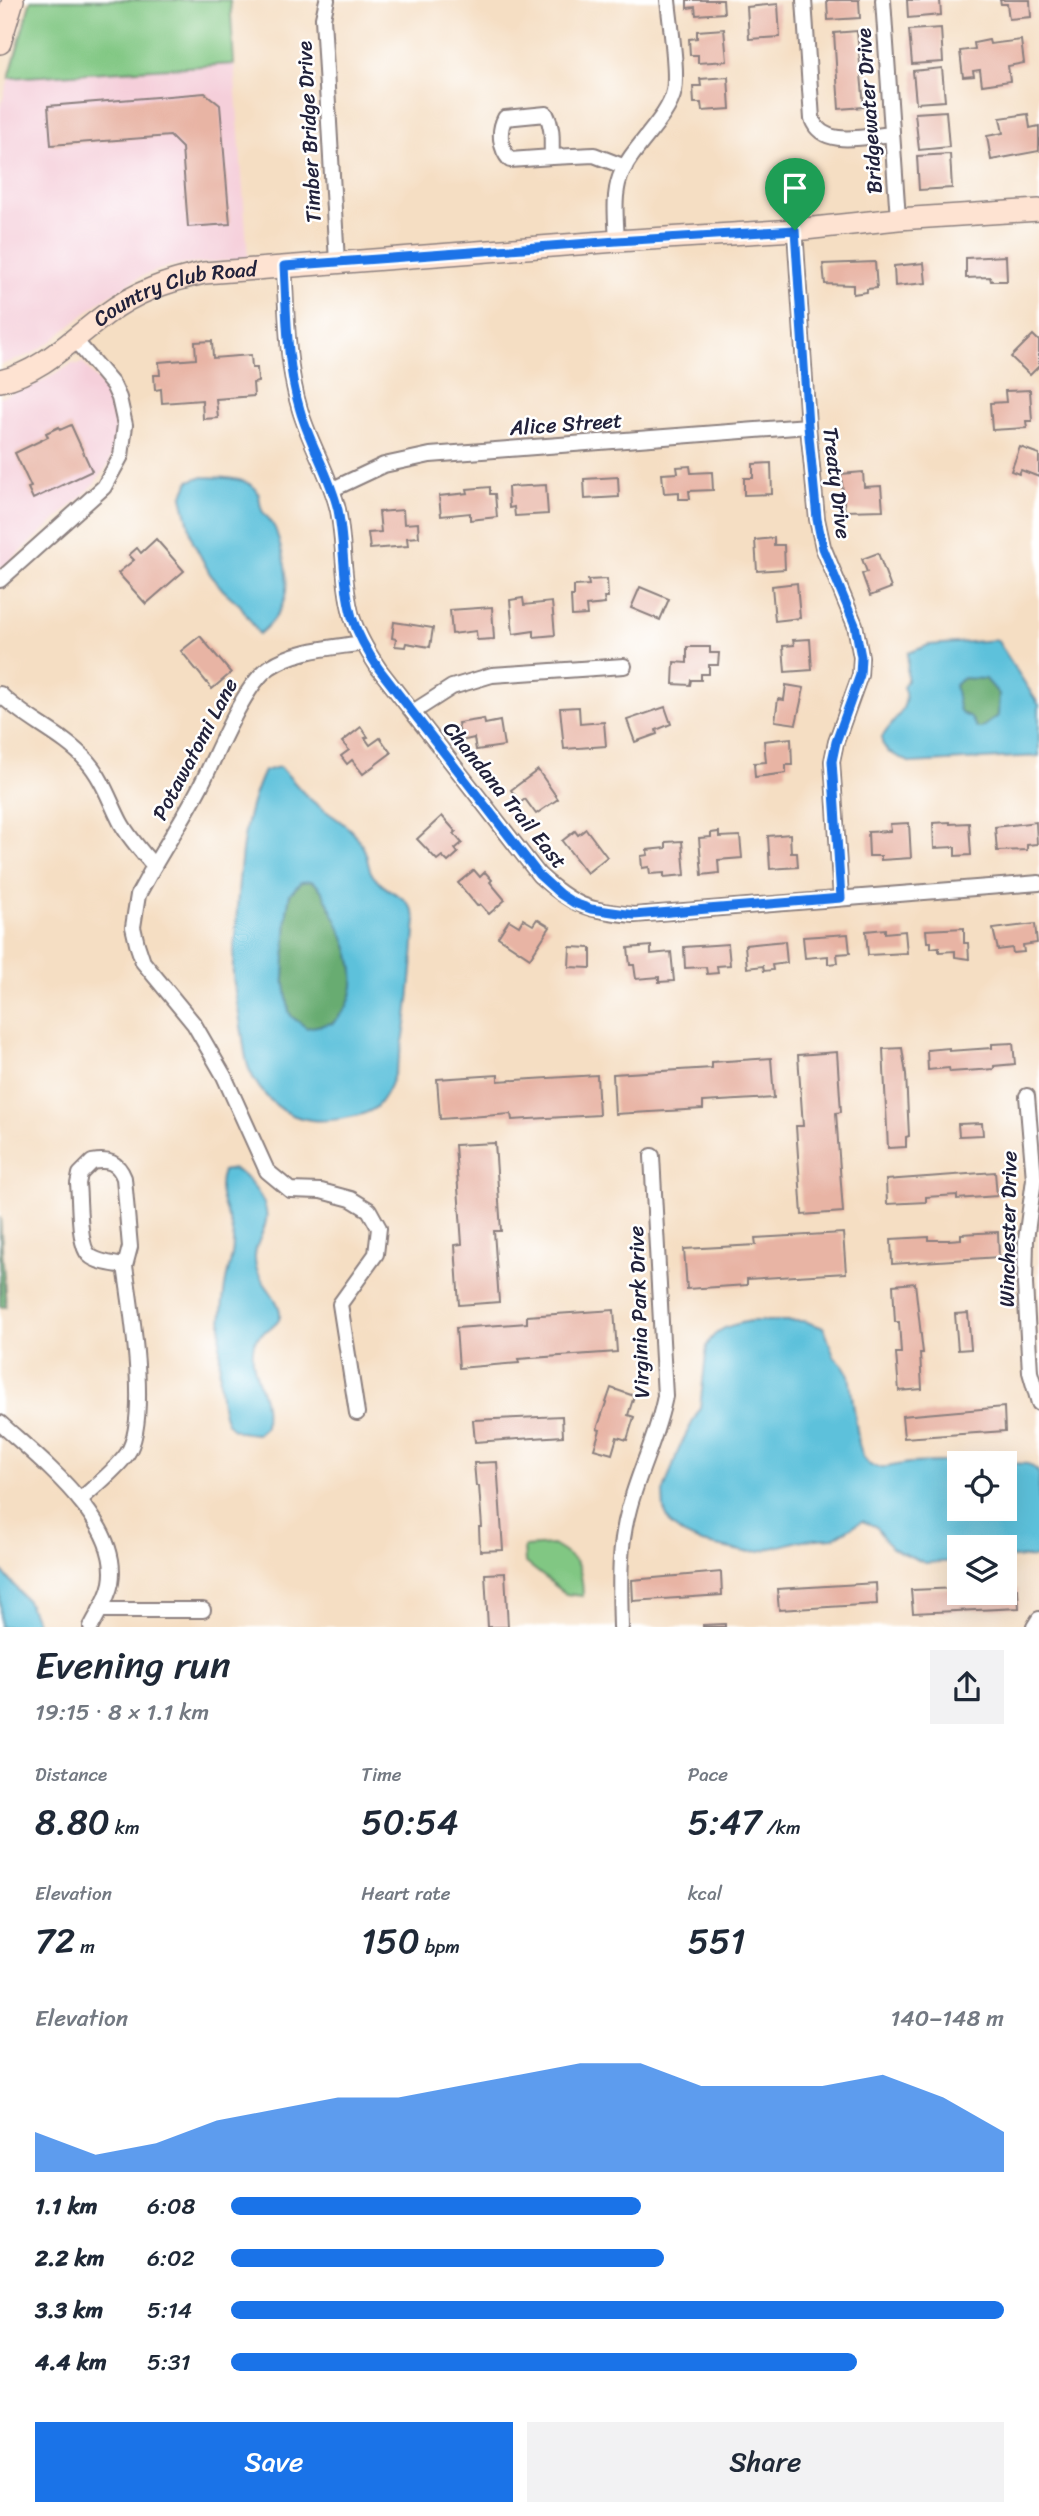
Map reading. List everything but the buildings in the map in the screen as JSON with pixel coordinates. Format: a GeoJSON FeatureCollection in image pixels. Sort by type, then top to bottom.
{"type":"FeatureCollection","features":[{"type":"Feature","properties":{"kind":"street"},"geometry":{"type":"LineString","coordinates":[[0,43],[13,0]]}},
{"type":"Feature","properties":{"kind":"street","name":"Timber Bridge Drive"},"geometry":{"type":"LineString","coordinates":[[327,0],[323,18],[337,262]]}},
{"type":"Feature","properties":{"kind":"street"},"geometry":{"type":"LineString","coordinates":[[617,241],[617,188],[625,167],[665,109],[674,91],[668,0]]}},
{"type":"Feature","properties":{"kind":"street"},"geometry":{"type":"LineString","coordinates":[[804,0],[812,119],[815,127],[820,133],[835,138],[892,134]]}},
{"type":"Feature","properties":{"kind":"street","name":"Bridgewater Drive"},"geometry":{"type":"LineString","coordinates":[[883,0],[898,219]]}},
{"type":"Feature","properties":{"kind":"street"},"geometry":{"type":"LineString","coordinates":[[552,157],[594,155],[625,167]]}},
{"type":"Feature","properties":{"kind":"street","name":"Country Club Road"},"geometry":{"type":"LineString","coordinates":[[0,381],[33,368],[131,298],[173,279],[226,270],[1039,210]]}},
{"type":"Feature","properties":{"kind":"street","name":"Treaty Drive"},"geometry":{"type":"LineString","coordinates":[[795,230],[817,519],[823,548],[855,625],[861,657],[860,675],[832,761],[841,898]]}},
{"type":"Feature","properties":{"kind":"street","name":"Chandana Trail East"},"geometry":{"type":"LineString","coordinates":[[284,266],[294,388],[301,413],[333,489],[342,536],[348,595],[363,643],[379,669],[539,875],[560,894],[591,909],[634,915],[1039,883]]}},
{"type":"Feature","properties":{"kind":"street"},"geometry":{"type":"LineString","coordinates":[[0,580],[104,488],[121,456],[125,442],[125,425],[119,398],[113,385],[75,340]]}},
{"type":"Feature","properties":{"kind":"street","name":"Alice Street"},"geometry":{"type":"LineString","coordinates":[[333,489],[384,465],[430,454],[808,426]]}},
{"type":"Feature","properties":{"kind":"street","name":"Potawatomi Lane"},"geometry":{"type":"LineString","coordinates":[[357,1413],[340,1304],[376,1254],[379,1228],[369,1210],[351,1199],[321,1191],[290,1190],[267,1171],[212,1055],[194,1024],[143,962],[133,927],[138,895],[199,789],[257,678],[267,669],[293,656],[363,643]]}},
{"type":"Feature","properties":{"kind":"street"},"geometry":{"type":"LineString","coordinates":[[413,712],[452,687],[492,675],[624,666]]}},
{"type":"Feature","properties":{"kind":"street"},"geometry":{"type":"LineString","coordinates":[[0,694],[89,763],[131,841],[154,866]]}},
{"type":"Feature","properties":{"kind":"street","name":"Winchester Drive"},"geometry":{"type":"LineString","coordinates":[[1027,1096],[1034,1179],[1026,1240],[1025,1284],[1030,1372],[1039,1403]]}},
{"type":"Feature","properties":{"kind":"street","name":"Virginia Park Drive"},"geometry":{"type":"LineString","coordinates":[[621,1627],[619,1579],[622,1542],[631,1501],[666,1396],[652,1156]]}},
{"type":"Feature","properties":{"kind":"street"},"geometry":{"type":"LineString","coordinates":[[80,1500],[128,1454],[136,1426],[138,1395],[125,1266],[130,1247],[124,1178],[120,1167],[111,1161],[92,1163],[80,1174],[83,1246],[89,1255],[97,1259],[125,1266]]}},
{"type":"Feature","properties":{"kind":"street"},"geometry":{"type":"LineString","coordinates":[[0,1423],[58,1476],[94,1517],[108,1550],[111,1579],[107,1596],[90,1627]]}},
{"type":"Feature","properties":{"kind":"street"},"geometry":{"type":"LineString","coordinates":[[100,1610],[157,1618],[203,1609]]}},
{"type":"Feature","properties":{"kind":"street"},"geometry":{"type":"LineString","coordinates":[[1034,1627],[1039,1619]]}},
{"type":"Feature","properties":{"kind":"shaded area"},"geometry":{"type":"Polygon","coordinates":[[[234,64],[248,259],[170,266],[142,276],[102,300],[32,354],[0,365],[0,108],[9,78],[234,64]]]}},
{"type":"Feature","properties":{"kind":"shaded area"},"geometry":{"type":"Polygon","coordinates":[[[82,361],[105,390],[111,404],[116,434],[109,464],[90,489],[0,570],[0,397],[39,383],[72,364],[81,364],[82,361]]]}},
{"type":"Feature","properties":{"kind":"green space"},"geometry":{"type":"Polygon","coordinates":[[[31,0],[230,0],[234,64],[9,78],[31,0]]]}},
{"type":"Feature","properties":{"kind":"green space"},"geometry":{"type":"Polygon","coordinates":[[[963,678],[986,679],[999,694],[998,716],[981,728],[977,728],[970,717],[959,709],[955,685],[963,678]]]}},
{"type":"Feature","properties":{"kind":"green space"},"geometry":{"type":"Polygon","coordinates":[[[311,881],[324,894],[342,933],[351,957],[353,982],[347,1006],[333,1023],[307,1028],[289,1012],[284,978],[290,894],[301,882],[311,881]]]}},
{"type":"Feature","properties":{"kind":"green space"},"geometry":{"type":"Polygon","coordinates":[[[0,1217],[6,1307],[0,1307],[0,1217]]]}},
{"type":"Feature","properties":{"kind":"green space"},"geometry":{"type":"Polygon","coordinates":[[[553,1545],[569,1555],[577,1565],[582,1577],[583,1596],[566,1594],[525,1562],[524,1547],[553,1545]]]}},
{"type":"Feature","properties":{"kind":"water"},"geometry":{"type":"Polygon","coordinates":[[[200,477],[235,479],[249,483],[258,492],[263,512],[276,529],[286,571],[286,594],[277,614],[259,634],[240,605],[210,574],[193,542],[182,497],[189,481],[200,477]]]}},
{"type":"Feature","properties":{"kind":"water"},"geometry":{"type":"Polygon","coordinates":[[[997,640],[1039,705],[1039,756],[911,763],[888,752],[882,743],[882,737],[900,713],[905,701],[903,687],[907,680],[908,653],[929,645],[997,640]],[[963,678],[955,685],[959,709],[962,714],[970,717],[977,728],[982,728],[998,716],[999,694],[986,679],[963,678]]]}},
{"type":"Feature","properties":{"kind":"water"},"geometry":{"type":"Polygon","coordinates":[[[279,767],[301,791],[353,832],[364,849],[373,876],[409,904],[416,920],[407,1018],[396,1068],[388,1089],[377,1106],[356,1116],[311,1120],[291,1114],[266,1096],[247,1064],[234,988],[233,957],[246,828],[256,789],[264,771],[279,767]],[[301,882],[290,894],[287,911],[284,978],[289,1012],[307,1028],[333,1023],[343,1013],[352,994],[353,982],[347,945],[326,899],[315,883],[301,882]]]}},
{"type":"Feature","properties":{"kind":"water"},"geometry":{"type":"Polygon","coordinates":[[[233,1169],[249,1181],[264,1203],[266,1223],[255,1259],[257,1270],[280,1311],[278,1321],[259,1335],[254,1343],[254,1367],[265,1410],[265,1427],[257,1434],[241,1432],[228,1424],[221,1397],[222,1316],[233,1235],[222,1199],[220,1181],[223,1171],[233,1169]]]}},
{"type":"Feature","properties":{"kind":"water"},"geometry":{"type":"Polygon","coordinates":[[[751,1321],[804,1321],[824,1328],[834,1356],[849,1375],[863,1457],[870,1465],[880,1468],[909,1463],[947,1462],[947,1521],[1017,1521],[1017,1463],[1028,1464],[1037,1470],[1039,1557],[1017,1558],[1017,1535],[947,1535],[947,1562],[925,1563],[891,1548],[875,1526],[862,1521],[833,1538],[803,1540],[760,1551],[745,1552],[702,1543],[684,1535],[671,1525],[664,1510],[663,1493],[680,1446],[700,1408],[707,1346],[715,1335],[731,1326],[751,1321]]]}},
{"type":"Feature","properties":{"kind":"water"},"geometry":{"type":"Polygon","coordinates":[[[0,1568],[27,1601],[39,1627],[0,1627],[0,1568]]]}},
{"type":"Feature","properties":{"kind":"route"},"geometry":{"type":"LineString","coordinates":[[795,230],[817,519],[823,548],[834,579],[855,625],[861,657],[860,675],[843,720],[832,761],[841,898],[634,915],[591,909],[560,894],[539,875],[379,669],[363,643],[348,595],[342,536],[333,489],[301,413],[294,388],[284,266],[795,230]]}}]}
